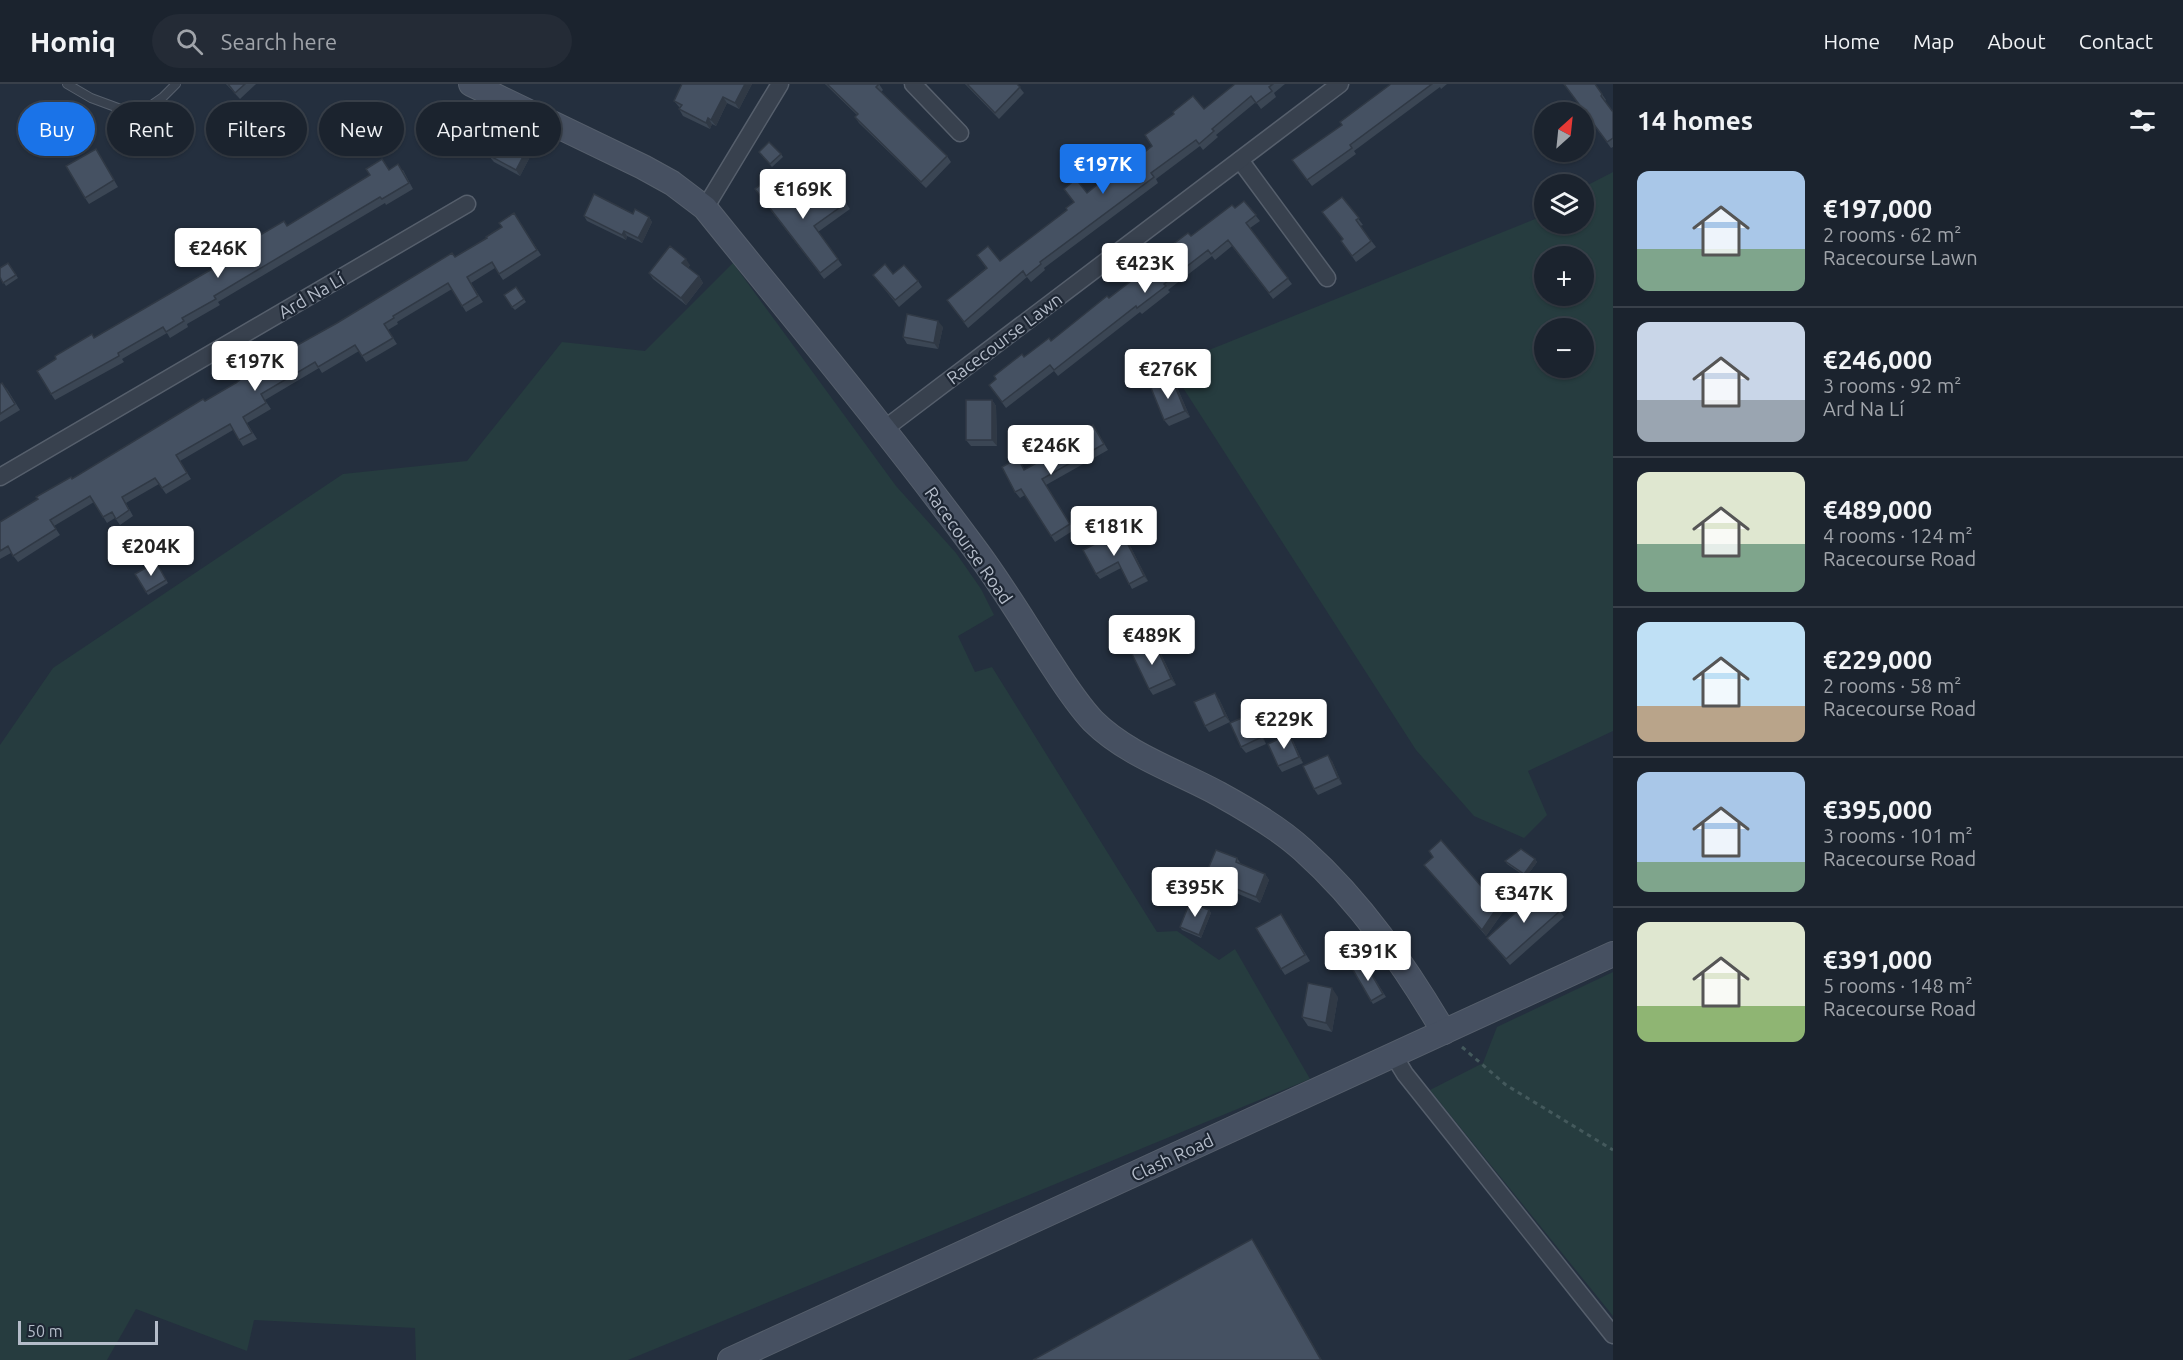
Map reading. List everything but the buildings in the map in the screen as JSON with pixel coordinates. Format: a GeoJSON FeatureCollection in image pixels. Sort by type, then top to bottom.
{"type":"FeatureCollection","features":[{"type":"Feature","properties":{"kind":"street","name":"Racecourse Road"},"geometry":{"type":"LineString","coordinates":[[471,84],[606,148],[672,183],[705,208],[883,429],[978,553],[1071,694],[1090,718],[1105,732],[1128,747],[1219,794],[1276,829],[1302,849],[1336,881],[1382,937],[1412,978],[1444,1032]]}},
{"type":"Feature","properties":{"kind":"street"},"geometry":{"type":"LineString","coordinates":[[705,208],[780,84]]}},
{"type":"Feature","properties":{"kind":"street"},"geometry":{"type":"LineString","coordinates":[[913,84],[960,133]]}},
{"type":"Feature","properties":{"kind":"street","name":"Racecourse Lawn"},"geometry":{"type":"LineString","coordinates":[[883,429],[1340,84]]}},
{"type":"Feature","properties":{"kind":"street"},"geometry":{"type":"LineString","coordinates":[[1240,160],[1328,278]]}},
{"type":"Feature","properties":{"kind":"street","name":"Ard Na Lí"},"geometry":{"type":"LineString","coordinates":[[0,477],[467,204]]}},
{"type":"Feature","properties":{"kind":"street","name":"Clash Road"},"geometry":{"type":"LineString","coordinates":[[730,1360],[1613,954]]}},
{"type":"Feature","properties":{"kind":"street"},"geometry":{"type":"LineString","coordinates":[[1394,1056],[1405,1074],[1613,1335]]}},
{"type":"Feature","properties":{"kind":"lane"},"geometry":{"type":"LineString","coordinates":[[67,84],[91,98],[136,115],[163,97],[176,84]]}},
{"type":"Feature","properties":{"kind":"path"},"geometry":{"type":"LineString","coordinates":[[1444,1032],[1506,1085],[1613,1150]]}},
{"type":"Feature","properties":{"kind":"green space"},"geometry":{"type":"Polygon","coordinates":[[[1613,172],[1613,731],[1528,771],[1547,815],[1524,838],[1474,816],[1416,750],[1169,366],[1534,219],[1534,234],[1594,234],[1594,182],[1613,172]]]}},
{"type":"Feature","properties":{"kind":"green space"},"geometry":{"type":"Polygon","coordinates":[[[733,263],[896,486],[956,553],[981,589],[994,615],[958,636],[975,672],[992,667],[1157,932],[1177,931],[1219,960],[1235,949],[1310,1079],[628,1360],[416,1360],[415,1328],[254,1320],[247,1351],[136,1309],[107,1360],[0,1360],[0,745],[53,668],[343,474],[467,461],[562,342],[645,351],[733,263]]]}},
{"type":"Feature","properties":{"kind":"green space"},"geometry":{"type":"Polygon","coordinates":[[[1613,972],[1613,1316],[1430,1090],[1483,1063],[1497,1027],[1613,972]]]}}]}
